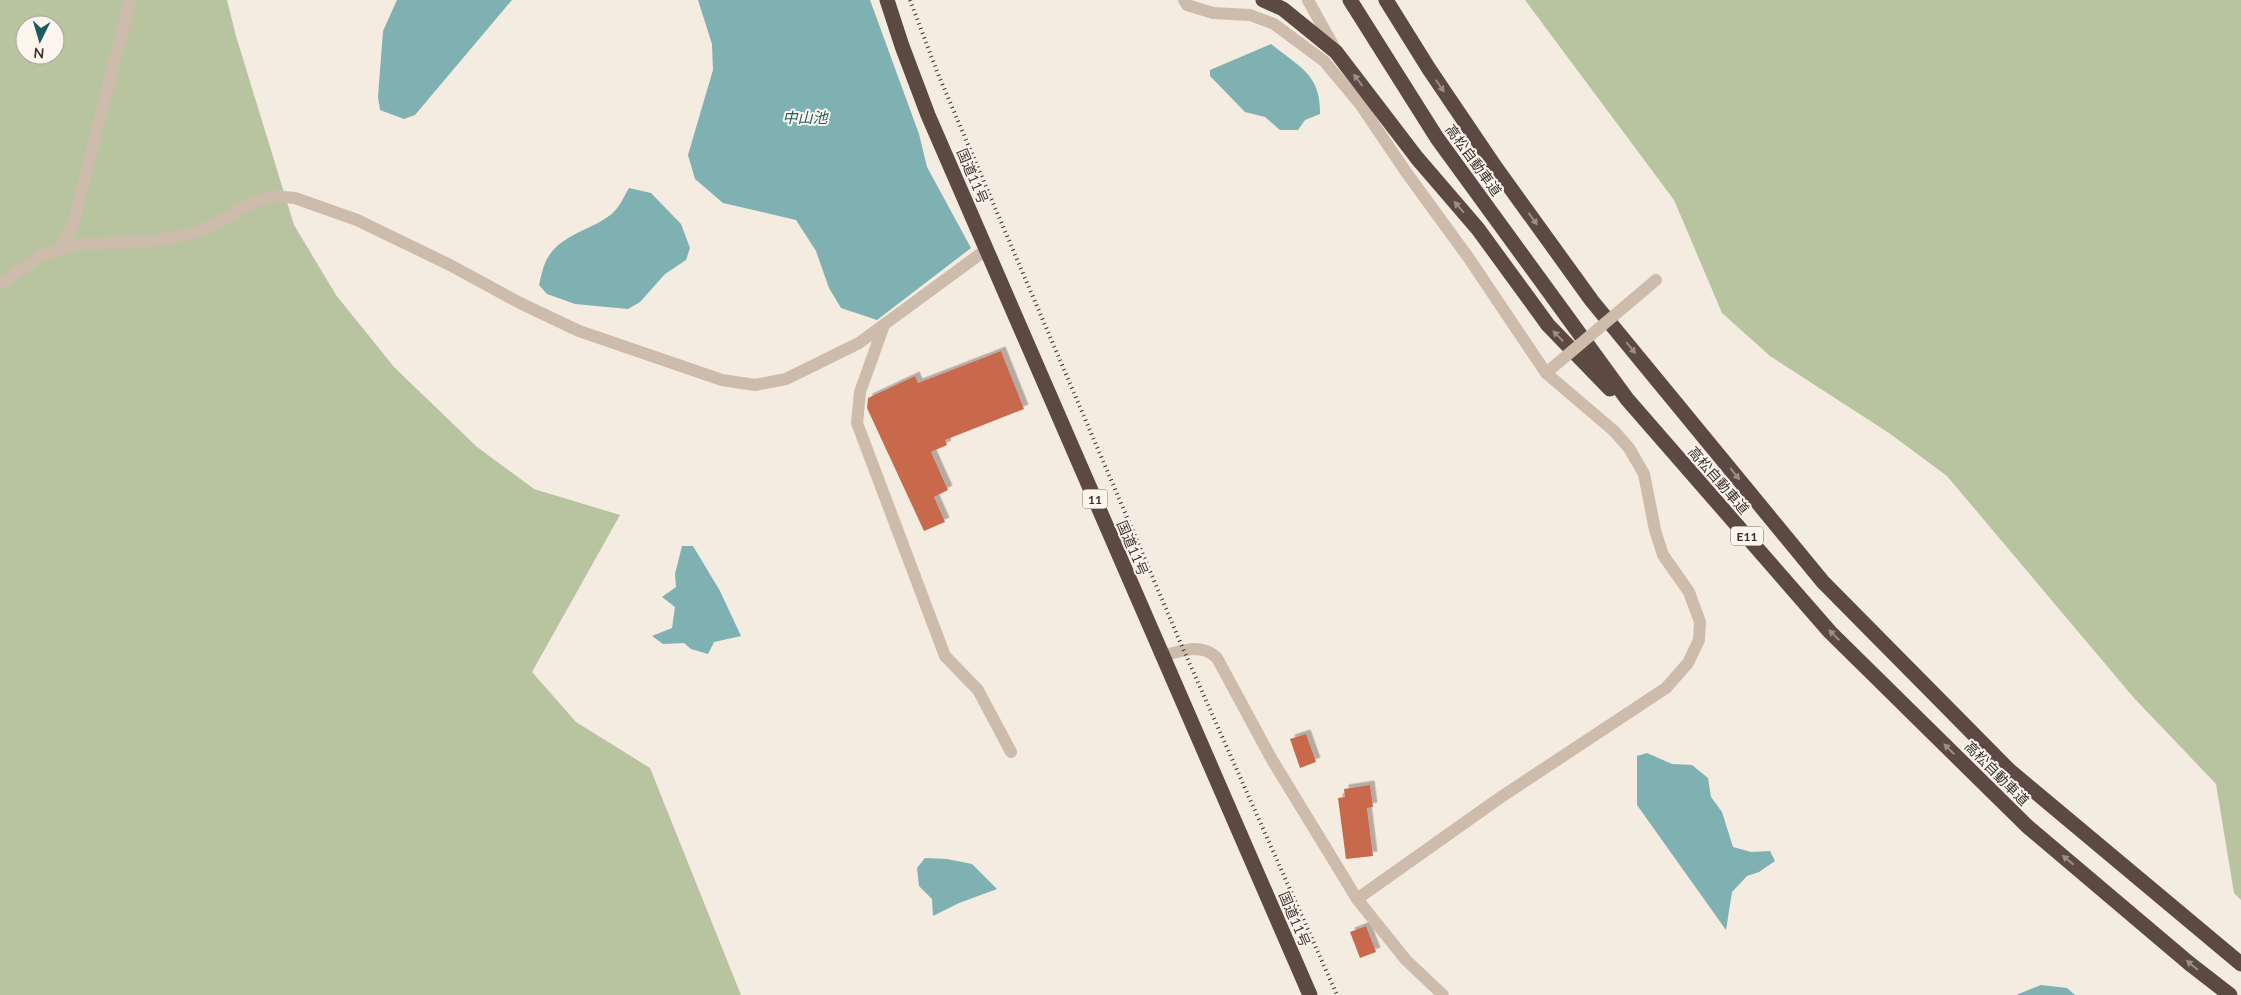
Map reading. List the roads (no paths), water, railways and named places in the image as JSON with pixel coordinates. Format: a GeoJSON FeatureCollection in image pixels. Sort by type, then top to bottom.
{"type":"FeatureCollection","features":[{"type":"Feature","properties":{"kind":"highway","name":"国道11号"},"geometry":{"type":"LineString","coordinates":[[888,0],[902,46],[928,114],[1310,995]]}},
{"type":"Feature","properties":{"kind":"highway"},"geometry":{"type":"LineString","coordinates":[[1263,0],[1283,9],[1336,52],[1417,158],[1478,229],[1548,325],[1690,471]]}},
{"type":"Feature","properties":{"kind":"highway","name":"高松自動車道"},"geometry":{"type":"LineString","coordinates":[[1350,0],[1437,138],[1627,399],[1830,632],[2027,826],[2190,964],[2230,995]]}},
{"type":"Feature","properties":{"kind":"highway","name":"高松自動車道"},"geometry":{"type":"LineString","coordinates":[[1386,0],[1429,69],[1496,168],[1592,301],[1823,582],[2009,770],[2241,964]]}},
{"type":"Feature","properties":{"kind":"highway"},"geometry":{"type":"LineString","coordinates":[[1399,0],[1429,69]]}},
{"type":"Feature","properties":{"kind":"street"},"geometry":{"type":"LineString","coordinates":[[58,252],[73,226],[130,0]]}},
{"type":"Feature","properties":{"kind":"street"},"geometry":{"type":"LineString","coordinates":[[1184,0],[1187,5],[1213,13],[1250,14],[1274,24],[1324,61],[1360,104],[1406,172],[1468,257],[1546,373],[1614,431],[1629,448],[1644,474],[1655,530],[1664,555],[1689,592],[1700,622],[1699,640],[1688,663],[1666,688],[1501,797],[1357,899]]}},
{"type":"Feature","properties":{"kind":"street"},"geometry":{"type":"LineString","coordinates":[[1308,0],[1336,52]]}},
{"type":"Feature","properties":{"kind":"street"},"geometry":{"type":"LineString","coordinates":[[0,284],[44,254],[58,252],[73,245],[154,241],[192,234],[219,222],[254,202],[273,196],[295,198],[357,220],[579,331],[722,380],[755,385],[786,379],[859,343],[987,250]]}},
{"type":"Feature","properties":{"kind":"street"},"geometry":{"type":"LineString","coordinates":[[1546,373],[1656,280]]}},
{"type":"Feature","properties":{"kind":"street"},"geometry":{"type":"LineString","coordinates":[[884,325],[860,392],[857,423],[945,656],[978,690],[1011,752]]}},
{"type":"Feature","properties":{"kind":"street"},"geometry":{"type":"LineString","coordinates":[[1162,656],[1192,648],[1200,648],[1206,649],[1217,658],[1271,758],[1357,899],[1406,960],[1443,995]]}},
{"type":"Feature","properties":{"kind":"water"},"geometry":{"type":"Polygon","coordinates":[[[397,0],[512,0],[415,115],[404,119],[380,110],[378,97],[383,31],[397,0]]]}},
{"type":"Feature","properties":{"kind":"water","name":"中山池"},"geometry":{"type":"Polygon","coordinates":[[[698,0],[870,0],[919,134],[927,167],[971,248],[877,320],[841,308],[829,288],[816,251],[796,220],[723,203],[695,179],[688,155],[713,70],[712,44],[698,0]]]}},
{"type":"Feature","properties":{"kind":"water"},"geometry":{"type":"Polygon","coordinates":[[[1271,44],[1299,66],[1312,80],[1317,89],[1320,114],[1305,120],[1298,130],[1280,130],[1265,117],[1245,112],[1210,76],[1210,70],[1271,44]]]}},
{"type":"Feature","properties":{"kind":"water"},"geometry":{"type":"Polygon","coordinates":[[[629,188],[651,193],[681,224],[690,248],[686,260],[665,274],[640,302],[628,309],[575,304],[547,294],[539,285],[544,265],[553,251],[559,244],[601,221],[616,210],[629,188]]]}},
{"type":"Feature","properties":{"kind":"water"},"geometry":{"type":"Polygon","coordinates":[[[682,546],[693,546],[720,591],[741,636],[714,642],[708,654],[691,649],[684,643],[663,644],[652,636],[672,628],[675,607],[662,597],[676,587],[675,574],[682,546]]]}},
{"type":"Feature","properties":{"kind":"water"},"geometry":{"type":"Polygon","coordinates":[[[1647,753],[1672,764],[1692,765],[1708,778],[1711,797],[1722,812],[1733,847],[1751,852],[1770,851],[1775,861],[1759,872],[1747,876],[1732,892],[1726,930],[1637,805],[1637,756],[1647,753]]]}},
{"type":"Feature","properties":{"kind":"water"},"geometry":{"type":"Polygon","coordinates":[[[925,858],[947,859],[972,864],[997,889],[959,903],[933,916],[932,899],[919,886],[917,868],[925,858]]]}},
{"type":"Feature","properties":{"kind":"water"},"geometry":{"type":"Polygon","coordinates":[[[2041,985],[2067,988],[2075,995],[2016,995],[2041,985]]]}},
{"type":"Feature","properties":{"kind":"railway"},"geometry":{"type":"LineString","coordinates":[[910,0],[938,74],[1184,651],[1337,995]]}}]}
